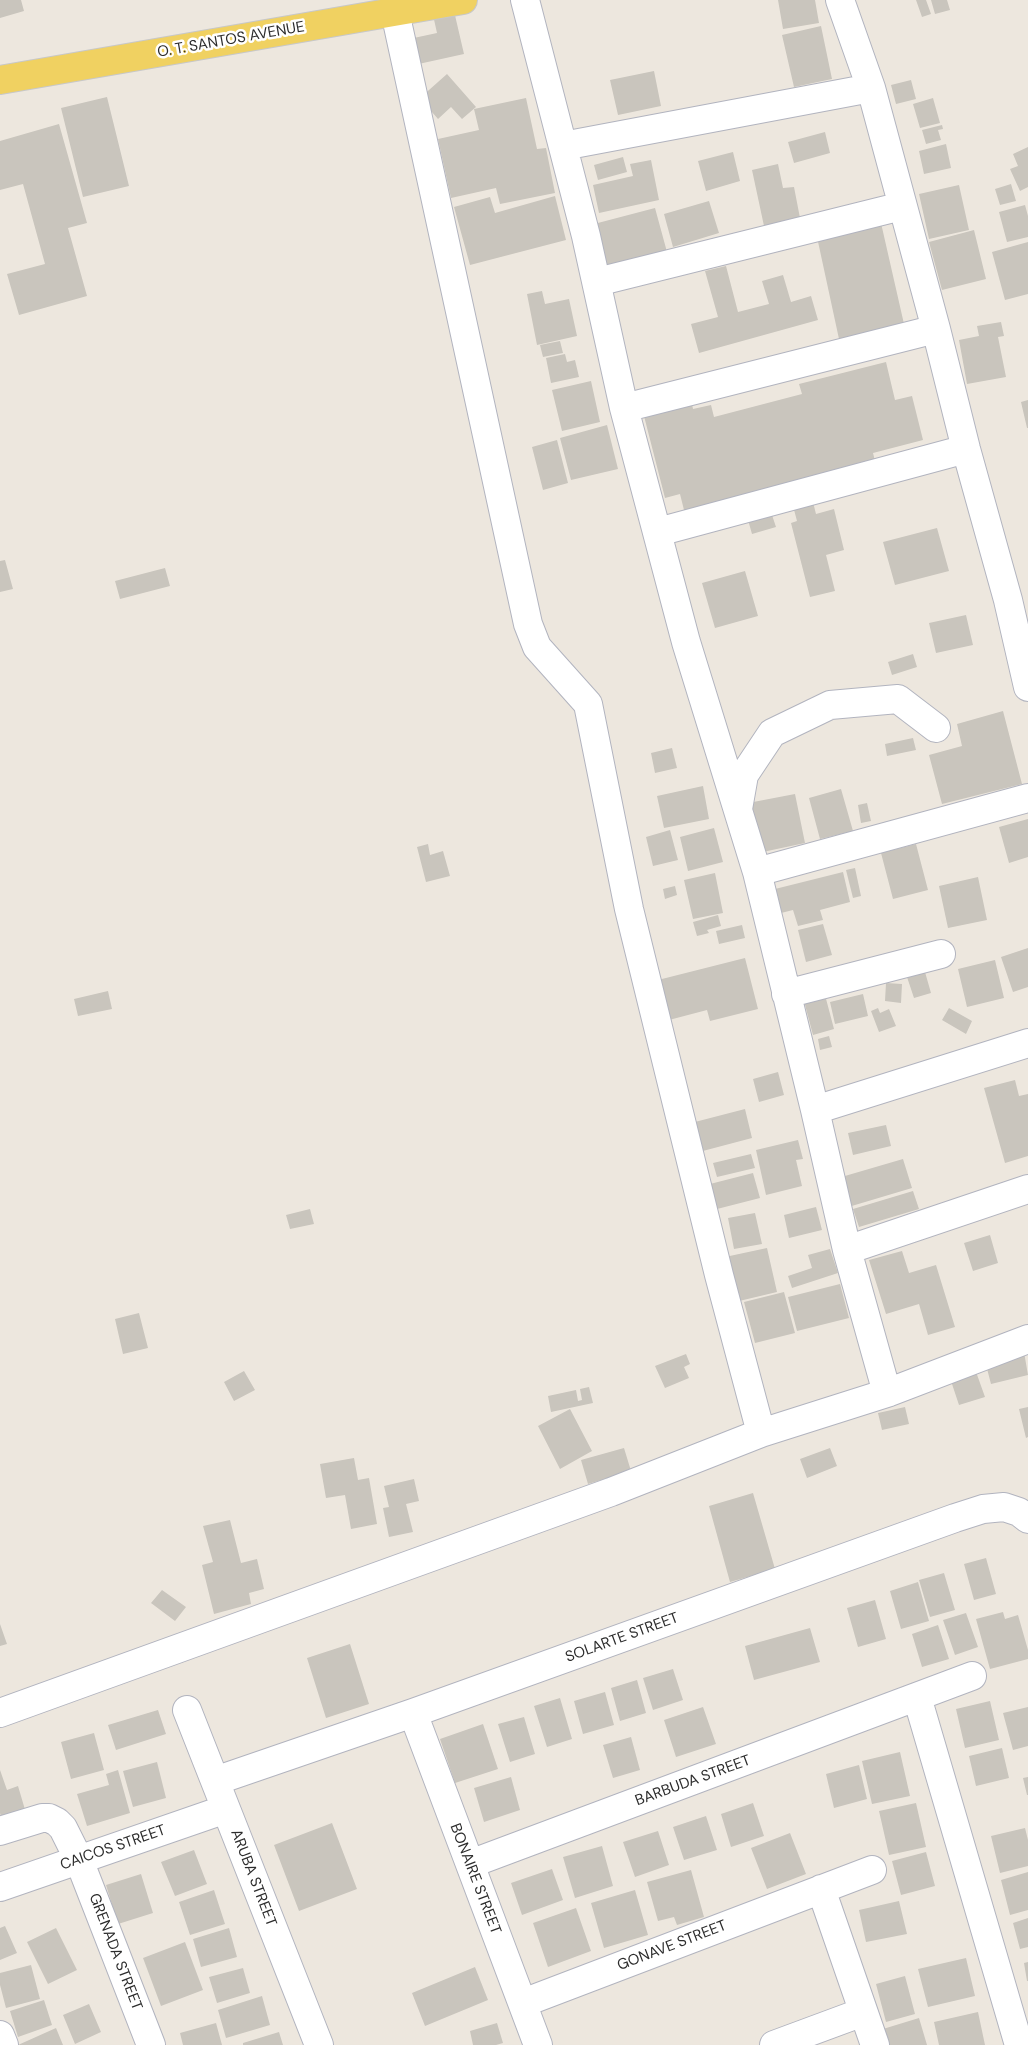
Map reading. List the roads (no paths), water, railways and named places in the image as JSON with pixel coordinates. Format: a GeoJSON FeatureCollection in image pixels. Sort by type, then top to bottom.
{"type":"FeatureCollection","features":[{"type":"Feature","properties":{"kind":"main road","name":"O. T. SANTOS AVENUE"},"geometry":{"type":"LineString","coordinates":[[0,80],[463,0]]}},
{"type":"Feature","properties":{"kind":"street"},"geometry":{"type":"LineString","coordinates":[[525,0],[564,146],[597,282],[624,408],[686,642],[757,872],[847,1250],[887,1393]]}},
{"type":"Feature","properties":{"kind":"street"},"geometry":{"type":"LineString","coordinates":[[840,0],[870,88],[936,329],[966,449],[1008,600],[1028,687]]}},
{"type":"Feature","properties":{"kind":"street"},"geometry":{"type":"LineString","coordinates":[[395,12],[528,624],[536,647],[588,704],[629,909],[719,1275],[761,1434]]}},
{"type":"Feature","properties":{"kind":"street"},"geometry":{"type":"LineString","coordinates":[[564,146],[870,88]]}},
{"type":"Feature","properties":{"kind":"street"},"geometry":{"type":"LineString","coordinates":[[597,282],[902,206]]}},
{"type":"Feature","properties":{"kind":"street"},"geometry":{"type":"LineString","coordinates":[[624,408],[936,329]]}},
{"type":"Feature","properties":{"kind":"street"},"geometry":{"type":"LineString","coordinates":[[658,532],[966,449]]}},
{"type":"Feature","properties":{"kind":"street"},"geometry":{"type":"LineString","coordinates":[[738,810],[744,775],[772,733],[830,705],[898,699],[936,728]]}},
{"type":"Feature","properties":{"kind":"street"},"geometry":{"type":"LineString","coordinates":[[757,872],[1028,798]]}},
{"type":"Feature","properties":{"kind":"street"},"geometry":{"type":"LineString","coordinates":[[786,994],[941,954]]}},
{"type":"Feature","properties":{"kind":"street"},"geometry":{"type":"LineString","coordinates":[[815,1110],[1028,1044]]}},
{"type":"Feature","properties":{"kind":"street"},"geometry":{"type":"LineString","coordinates":[[847,1250],[1028,1189]]}},
{"type":"Feature","properties":{"kind":"street"},"geometry":{"type":"LineString","coordinates":[[0,1713],[612,1492],[761,1434],[887,1393],[1028,1340]]}},
{"type":"Feature","properties":{"kind":"street","name":"SOLARTE STREET"},"geometry":{"type":"LineString","coordinates":[[215,1781],[413,1713],[954,1518],[983,1509],[1004,1507],[1019,1512],[1028,1519]]}},
{"type":"Feature","properties":{"kind":"street","name":"BARBUDA STREET"},"geometry":{"type":"LineString","coordinates":[[470,1864],[972,1676]]}},
{"type":"Feature","properties":{"kind":"street"},"geometry":{"type":"LineString","coordinates":[[917,1697],[1019,2045]]}},
{"type":"Feature","properties":{"kind":"street","name":"ARUBA STREET"},"geometry":{"type":"LineString","coordinates":[[187,1710],[319,2045]]}},
{"type":"Feature","properties":{"kind":"street","name":"BONAIRE STREET"},"geometry":{"type":"LineString","coordinates":[[413,1713],[538,2045]]}},
{"type":"Feature","properties":{"kind":"street","name":"CAICOS STREET"},"geometry":{"type":"LineString","coordinates":[[0,1888],[226,1809]]}},
{"type":"Feature","properties":{"kind":"street","name":"GRENADA STREET"},"geometry":{"type":"LineString","coordinates":[[0,1831],[32,1820],[49,1818],[63,1828],[79,1860],[151,2045]]}},
{"type":"Feature","properties":{"kind":"street","name":"GONAVE STREET"},"geometry":{"type":"LineString","coordinates":[[522,2003],[872,1870]]}},
{"type":"Feature","properties":{"kind":"street"},"geometry":{"type":"LineString","coordinates":[[820,1889],[875,2045]]}},
{"type":"Feature","properties":{"kind":"street"},"geometry":{"type":"LineString","coordinates":[[774,2045],[863,2012]]}},
{"type":"Feature","properties":{"kind":"street"},"geometry":{"type":"LineString","coordinates":[[0,2036],[4,2045]]}}]}
